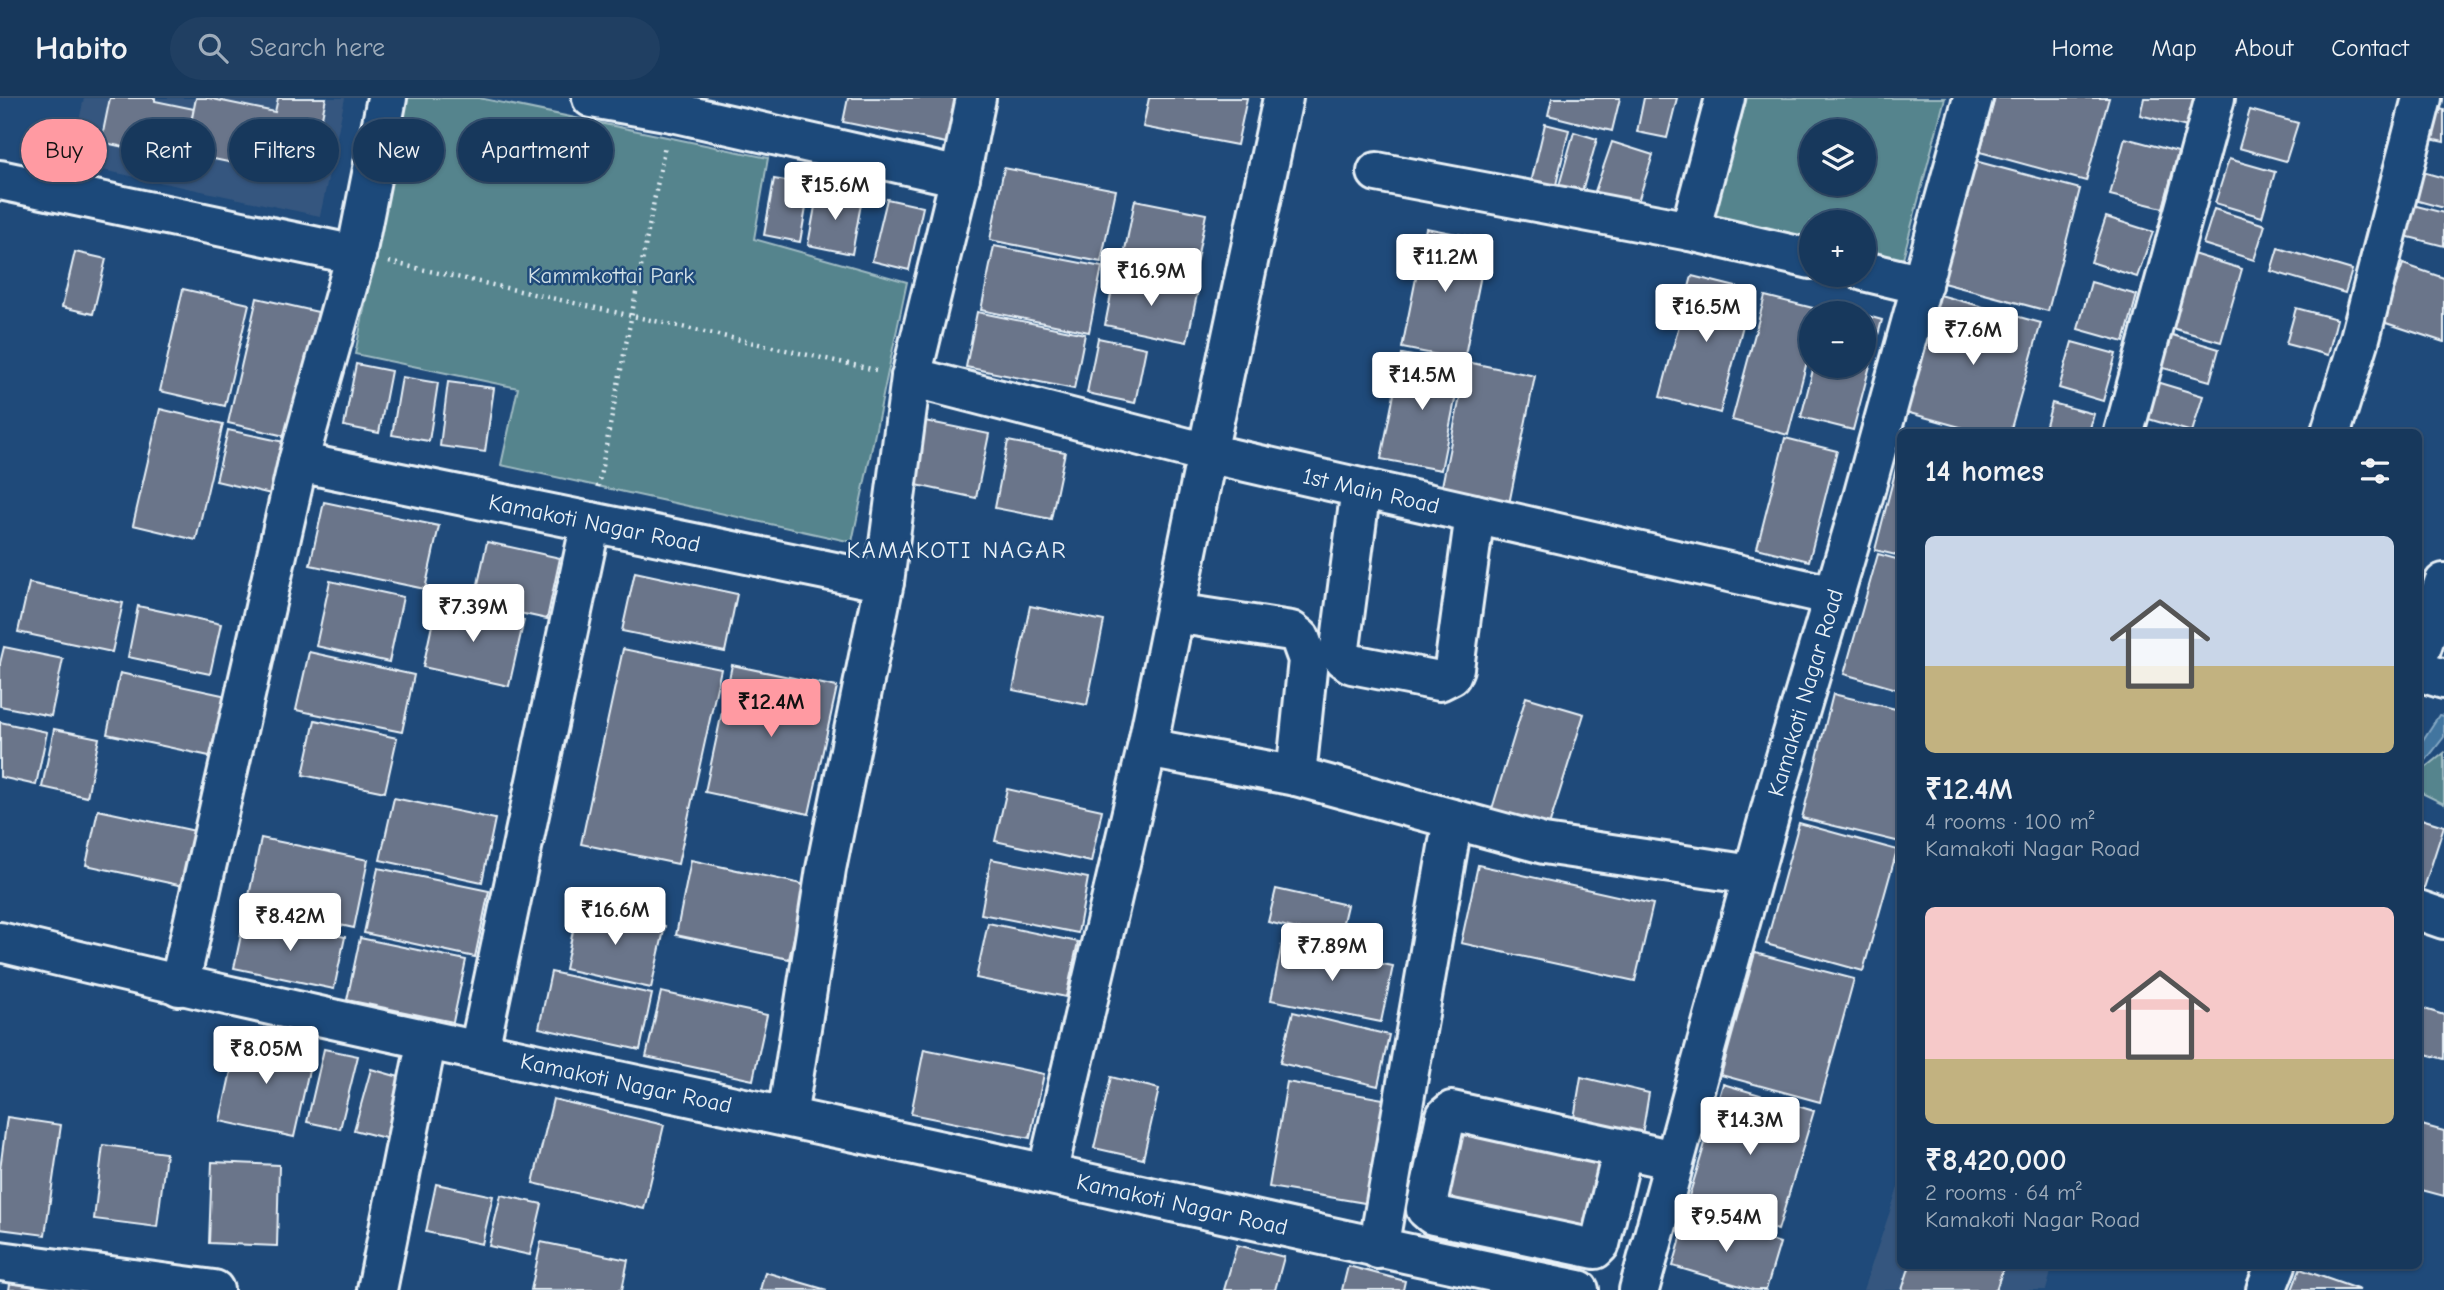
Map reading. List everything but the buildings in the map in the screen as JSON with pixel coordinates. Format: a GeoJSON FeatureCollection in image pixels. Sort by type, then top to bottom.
{"type":"FeatureCollection","features":[{"type":"Feature","properties":{"kind":"street"},"geometry":{"type":"LineString","coordinates":[[178,986],[298,462],[356,255],[387,98]]}},
{"type":"Feature","properties":{"kind":"street"},"geometry":{"type":"LineString","coordinates":[[592,98],[674,105],[960,177]]}},
{"type":"Feature","properties":{"kind":"street"},"geometry":{"type":"LineString","coordinates":[[787,1117],[826,869],[884,582],[911,377],[960,177],[976,98]]}},
{"type":"Feature","properties":{"kind":"street"},"geometry":{"type":"LineString","coordinates":[[1047,1174],[1147,748],[1283,98]]}},
{"type":"Feature","properties":{"kind":"street"},"geometry":{"type":"LineString","coordinates":[[1690,231],[1725,98]]}},
{"type":"Feature","properties":{"kind":"street","name":"Kamakoti Nagar Road"},"geometry":{"type":"LineString","coordinates":[[1639,1290],[1752,875],[1834,596],[1973,98]]}},
{"type":"Feature","properties":{"kind":"street"},"geometry":{"type":"LineString","coordinates":[[2125,429],[2214,98]]}},
{"type":"Feature","properties":{"kind":"street"},"geometry":{"type":"LineString","coordinates":[[2333,429],[2359,342],[2423,98]]}},
{"type":"Feature","properties":{"kind":"street"},"geometry":{"type":"LineString","coordinates":[[1377,173],[1690,231],[1799,256]]}},
{"type":"Feature","properties":{"kind":"street"},"geometry":{"type":"LineString","coordinates":[[0,180],[356,255]]}},
{"type":"Feature","properties":{"kind":"street"},"geometry":{"type":"LineString","coordinates":[[1876,274],[1922,285]]}},
{"type":"Feature","properties":{"kind":"street","name":"1st Main Road"},"geometry":{"type":"LineString","coordinates":[[911,377],[1207,453],[1834,596]]}},
{"type":"Feature","properties":{"kind":"street","name":"Kamakoti Nagar Road"},"geometry":{"type":"LineString","coordinates":[[298,462],[884,582]]}},
{"type":"Feature","properties":{"kind":"street"},"geometry":{"type":"LineString","coordinates":[[1361,488],[1340,648],[1343,658],[1352,664],[1439,681],[1451,676],[1475,514]]}},
{"type":"Feature","properties":{"kind":"street"},"geometry":{"type":"LineString","coordinates":[[479,1050],[591,522]]}},
{"type":"Feature","properties":{"kind":"street"},"geometry":{"type":"LineString","coordinates":[[2422,646],[2444,583]]}},
{"type":"Feature","properties":{"kind":"street"},"geometry":{"type":"LineString","coordinates":[[1175,612],[1291,631],[1300,638],[1308,660],[1296,776]]}},
{"type":"Feature","properties":{"kind":"street"},"geometry":{"type":"LineString","coordinates":[[2422,672],[2444,679]]}},
{"type":"Feature","properties":{"kind":"street"},"geometry":{"type":"LineString","coordinates":[[1147,748],[1296,776],[1544,844],[1752,875]]}},
{"type":"Feature","properties":{"kind":"street"},"geometry":{"type":"LineString","coordinates":[[1378,1249],[1453,819]]}},
{"type":"Feature","properties":{"kind":"street"},"geometry":{"type":"LineString","coordinates":[[2422,911],[2444,919]]}},
{"type":"Feature","properties":{"kind":"street","name":"Kamakoti Nagar Road"},"geometry":{"type":"LineString","coordinates":[[0,942],[178,986],[787,1117],[1378,1249],[1579,1290]]}},
{"type":"Feature","properties":{"kind":"street"},"geometry":{"type":"LineString","coordinates":[[377,1290],[427,1039]]}},
{"type":"Feature","properties":{"kind":"street"},"geometry":{"type":"LineString","coordinates":[[1623,1149],[1597,1247],[1590,1250],[1433,1215],[1426,1209],[1446,1116],[1450,1112],[1623,1149],[1674,1160]]}},
{"type":"Feature","properties":{"kind":"street"},"geometry":{"type":"LineString","coordinates":[[1387,1195],[1428,1202]]}},
{"type":"Feature","properties":{"kind":"street"},"geometry":{"type":"LineString","coordinates":[[1479,1269],[1487,1227]]}},
{"type":"Feature","properties":{"kind":"street"},"geometry":{"type":"LineString","coordinates":[[1533,1281],[1541,1239]]}},
{"type":"Feature","properties":{"kind":"street"},"geometry":{"type":"LineString","coordinates":[[0,1261],[214,1290]]}},
{"type":"Feature","properties":{"kind":"street"},"geometry":{"type":"LineString","coordinates":[[2266,1290],[2274,1269]]}},
{"type":"Feature","properties":{"kind":"path"},"geometry":{"type":"LineString","coordinates":[[591,522],[674,105]]}},
{"type":"Feature","properties":{"kind":"path"},"geometry":{"type":"LineString","coordinates":[[356,255],[911,377]]}},
{"type":"Feature","properties":{"kind":"shaded area"},"geometry":{"type":"Polygon","coordinates":[[[84,98],[345,98],[339,126],[339,119],[229,119],[229,182],[327,182],[320,216],[160,182],[215,182],[215,119],[121,119],[121,174],[107,171],[107,119],[79,119],[84,98]]]}},
{"type":"Feature","properties":{"kind":"shaded area"},"geometry":{"type":"Polygon","coordinates":[[[2439,715],[2444,716],[2444,737],[2422,765],[2422,741],[2439,715]]]}},
{"type":"Feature","properties":{"kind":"shaded area"},"geometry":{"type":"Polygon","coordinates":[[[1897,1191],[1897,1269],[2052,1269],[2046,1290],[1863,1290],[1897,1191]]]}},
{"type":"Feature","properties":{"kind":"green space","name":"Kammkottai Park"},"geometry":{"type":"Polygon","coordinates":[[[407,98],[479,98],[580,119],[458,119],[458,182],[613,182],[613,126],[768,158],[754,239],[907,282],[852,542],[501,465],[518,388],[355,354],[390,182],[444,182],[444,119],[403,119],[407,98]]]}},
{"type":"Feature","properties":{"kind":"green space"},"geometry":{"type":"Polygon","coordinates":[[[1747,98],[1945,98],[1902,262],[1876,257],[1876,210],[1799,210],[1799,241],[1710,222],[1747,98]]]}},
{"type":"Feature","properties":{"kind":"green space"},"geometry":{"type":"Polygon","coordinates":[[[2444,753],[2444,804],[2422,793],[2422,771],[2444,753]]]}},
{"type":"Feature","properties":{"kind":"district","name":"KAMAKOTI NAGAR"},"geometry":{"type":"Point","coordinates":[957,550]}}]}
